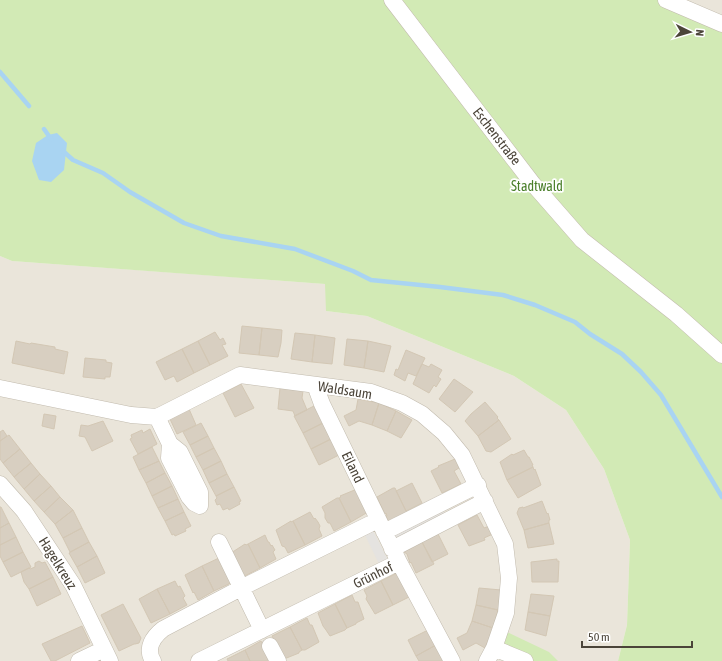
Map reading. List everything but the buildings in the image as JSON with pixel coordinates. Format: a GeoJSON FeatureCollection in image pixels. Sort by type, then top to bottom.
{"type":"FeatureCollection","features":[{"type":"Feature","properties":{"kind":"street","name":"Eschenstraße"},"geometry":{"type":"LineString","coordinates":[[392,0],[533,184],[582,240],[676,314],[722,355]]}},
{"type":"Feature","properties":{"kind":"street"},"geometry":{"type":"LineString","coordinates":[[666,0],[722,24]]}},
{"type":"Feature","properties":{"kind":"street","name":"Waldsaum"},"geometry":{"type":"LineString","coordinates":[[157,417],[240,375],[371,392],[402,403],[422,414],[444,433],[462,455],[486,501],[505,544],[509,578],[506,613],[491,654]]}},
{"type":"Feature","properties":{"kind":"street","name":"Eiland"},"geometry":{"type":"LineString","coordinates":[[315,385],[322,404],[381,526],[452,661]]}},
{"type":"Feature","properties":{"kind":"street"},"geometry":{"type":"LineString","coordinates":[[0,388],[130,415],[157,417],[170,444]]}},
{"type":"Feature","properties":{"kind":"street","name":"Hagelkreuz"},"geometry":{"type":"LineString","coordinates":[[0,484],[24,511],[73,584],[107,655],[79,661]]}},
{"type":"Feature","properties":{"kind":"street"},"geometry":{"type":"LineString","coordinates":[[151,660],[150,647],[154,636],[163,629],[241,588],[478,485]]}},
{"type":"Feature","properties":{"kind":"street","name":"Grünhof"},"geometry":{"type":"LineString","coordinates":[[199,661],[262,630],[396,555],[486,501]]}},
{"type":"Feature","properties":{"kind":"street"},"geometry":{"type":"LineString","coordinates":[[219,542],[262,630]]}},
{"type":"Feature","properties":{"kind":"street"},"geometry":{"type":"LineString","coordinates":[[270,646],[278,661]]}},
{"type":"Feature","properties":{"kind":"street"},"geometry":{"type":"LineString","coordinates":[[491,654],[525,661]]}},
{"type":"Feature","properties":{"kind":"shaded area"},"geometry":{"type":"Polygon","coordinates":[[[670,0],[722,0],[722,22],[670,0]]]}},
{"type":"Feature","properties":{"kind":"shaded area"},"geometry":{"type":"Polygon","coordinates":[[[0,256],[12,261],[326,284],[326,311],[367,316],[514,376],[566,410],[604,469],[630,540],[627,625],[618,661],[0,661],[0,256]]]}},
{"type":"Feature","properties":{"kind":"shaded area"},"geometry":{"type":"Polygon","coordinates":[[[442,507],[447,518],[394,545],[388,534],[442,507]]]}},
{"type":"Feature","properties":{"kind":"shaded area"},"geometry":{"type":"Polygon","coordinates":[[[372,529],[388,560],[379,564],[364,533],[372,529]]]}},
{"type":"Feature","properties":{"kind":"green space","name":"Stadtwald"},"geometry":{"type":"Polygon","coordinates":[[[0,0],[662,0],[722,26],[722,661],[618,661],[627,625],[630,540],[604,469],[566,410],[514,376],[367,316],[326,311],[325,284],[12,261],[0,256],[0,0]]]}},
{"type":"Feature","properties":{"kind":"green space"},"geometry":{"type":"Polygon","coordinates":[[[505,631],[549,652],[558,661],[509,661],[496,655],[505,631]]]}},
{"type":"Feature","properties":{"kind":"water"},"geometry":{"type":"Polygon","coordinates":[[[57,133],[67,143],[64,170],[51,182],[39,180],[32,161],[36,143],[48,135],[57,133]]]}},
{"type":"Feature","properties":{"kind":"waterway"},"geometry":{"type":"LineString","coordinates":[[0,72],[29,106]]}},
{"type":"Feature","properties":{"kind":"waterway"},"geometry":{"type":"LineString","coordinates":[[44,129],[51,139]]}},
{"type":"Feature","properties":{"kind":"waterway"},"geometry":{"type":"LineString","coordinates":[[63,151],[73,160],[103,173],[130,192],[184,223],[221,236],[295,249],[353,271],[371,280],[503,295],[535,305],[575,322],[590,334],[622,354],[641,372],[661,395],[722,497]]}}]}
